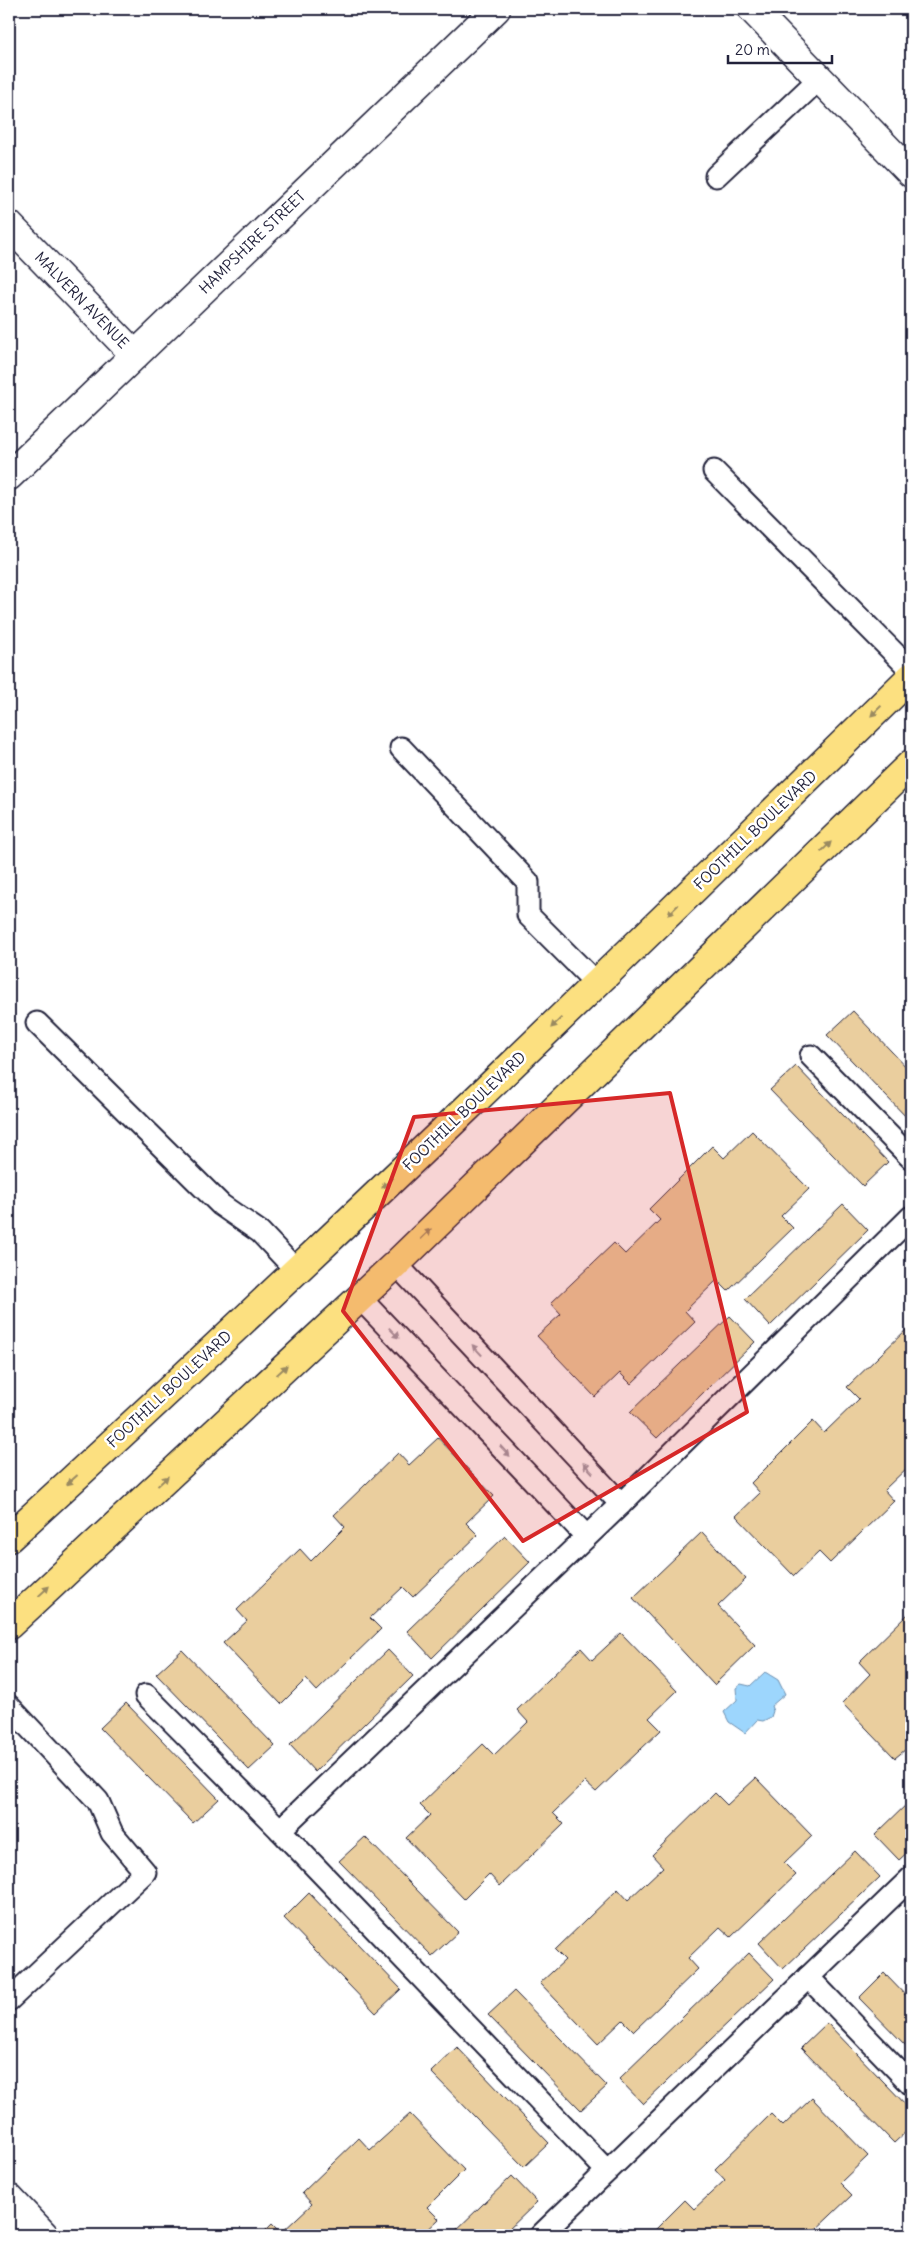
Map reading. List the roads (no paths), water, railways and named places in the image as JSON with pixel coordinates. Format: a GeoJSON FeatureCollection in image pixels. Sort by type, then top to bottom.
{"type":"FeatureCollection","features":[{"type":"Feature","properties":{"kind":"main road","name":"FOOTHILL BOULEVARD"},"geometry":{"type":"LineString","coordinates":[[9,1538],[296,1270],[597,984],[911,677]]}},
{"type":"Feature","properties":{"kind":"main road"},"geometry":{"type":"LineString","coordinates":[[9,1624],[396,1264],[911,764]]}},
{"type":"Feature","properties":{"kind":"street","name":"HAMPSHIRE STREET"},"geometry":{"type":"LineString","coordinates":[[9,476],[496,9]]}},
{"type":"Feature","properties":{"kind":"street"},"geometry":{"type":"LineString","coordinates":[[752,9],[911,173]]}},
{"type":"Feature","properties":{"kind":"street","name":"MALVERN AVENUE"},"geometry":{"type":"LineString","coordinates":[[9,225],[135,355]]}},
{"type":"Feature","properties":{"kind":"street"},"geometry":{"type":"LineString","coordinates":[[13,2212],[44,2235]]}},
{"type":"Feature","properties":{"kind":"lane"},"geometry":{"type":"LineString","coordinates":[[716,176],[819,79]]}},
{"type":"Feature","properties":{"kind":"lane"},"geometry":{"type":"LineString","coordinates":[[714,471],[911,670]]}},
{"type":"Feature","properties":{"kind":"lane"},"geometry":{"type":"LineString","coordinates":[[401,748],[528,882],[528,915],[597,984]]}},
{"type":"Feature","properties":{"kind":"lane"},"geometry":{"type":"LineString","coordinates":[[37,1023],[221,1205],[260,1232],[296,1270]]}},
{"type":"Feature","properties":{"kind":"lane"},"geometry":{"type":"LineString","coordinates":[[811,1056],[911,1158]]}},
{"type":"Feature","properties":{"kind":"lane"},"geometry":{"type":"LineString","coordinates":[[280,1830],[621,1504],[911,1217]]}},
{"type":"Feature","properties":{"kind":"lane"},"geometry":{"type":"LineString","coordinates":[[396,1264],[621,1504]]}},
{"type":"Feature","properties":{"kind":"lane"},"geometry":{"type":"LineString","coordinates":[[360,1298],[586,1536]]}},
{"type":"Feature","properties":{"kind":"lane"},"geometry":{"type":"LineString","coordinates":[[146,1695],[280,1830],[607,2171]]}},
{"type":"Feature","properties":{"kind":"lane"},"geometry":{"type":"LineString","coordinates":[[9,1706],[98,1801],[112,1834],[145,1872],[9,2000]]}},
{"type":"Feature","properties":{"kind":"lane"},"geometry":{"type":"LineString","coordinates":[[544,2234],[911,1878]]}},
{"type":"Feature","properties":{"kind":"lane"},"geometry":{"type":"LineString","coordinates":[[808,1978],[911,2084]]}},
{"type":"Feature","properties":{"kind":"water"},"geometry":{"type":"Polygon","coordinates":[[[765,1672],[778,1680],[785,1694],[771,1706],[773,1711],[771,1717],[763,1721],[757,1720],[745,1733],[729,1722],[724,1712],[737,1700],[736,1688],[741,1684],[750,1686],[765,1672]]]}}]}
